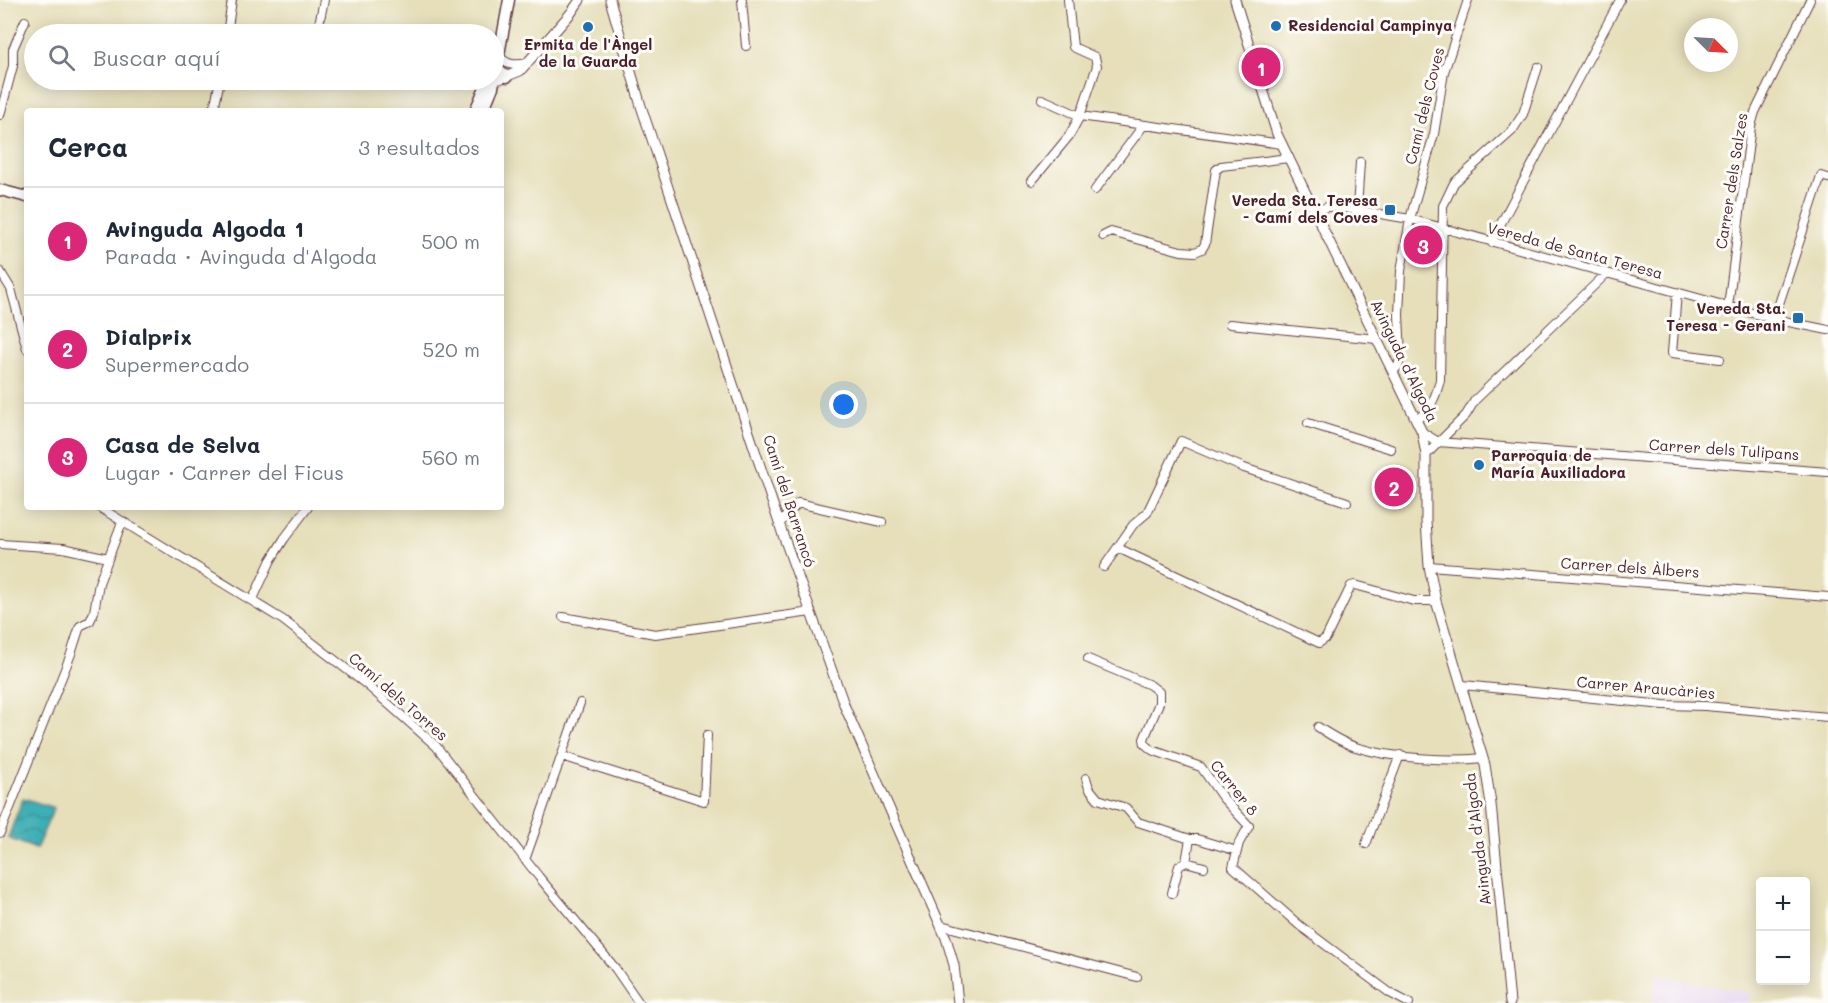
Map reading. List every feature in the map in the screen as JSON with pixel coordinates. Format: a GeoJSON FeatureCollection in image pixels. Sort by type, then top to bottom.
{"type":"FeatureCollection","features":[{"type":"Feature","properties":{"kind":"main road"},"geometry":{"type":"LineString","coordinates":[[499,24],[503,0]]}},
{"type":"Feature","properties":{"kind":"main road"},"geometry":{"type":"LineString","coordinates":[[504,32],[509,0]]}},
{"type":"Feature","properties":{"kind":"main road"},"geometry":{"type":"LineString","coordinates":[[476,108],[484,90]]}},
{"type":"Feature","properties":{"kind":"main road"},"geometry":{"type":"LineString","coordinates":[[482,108],[488,90]]}},
{"type":"Feature","properties":{"kind":"main road"},"geometry":{"type":"LineString","coordinates":[[0,190],[24,196]]}},
{"type":"Feature","properties":{"kind":"street"},"geometry":{"type":"LineString","coordinates":[[228,24],[232,0]]}},
{"type":"Feature","properties":{"kind":"street"},"geometry":{"type":"LineString","coordinates":[[319,24],[324,0]]}},
{"type":"Feature","properties":{"kind":"street"},"geometry":{"type":"LineString","coordinates":[[507,77],[520,71],[572,13],[580,0]]}},
{"type":"Feature","properties":{"kind":"street","name":"Camí del Barrancó"},"geometry":{"type":"LineString","coordinates":[[610,0],[645,117],[780,523],[845,706],[941,926],[954,965],[958,1003]]}},
{"type":"Feature","properties":{"kind":"street"},"geometry":{"type":"LineString","coordinates":[[741,0],[746,46]]}},
{"type":"Feature","properties":{"kind":"street"},"geometry":{"type":"LineString","coordinates":[[1032,181],[1069,136],[1080,116],[1097,61],[1095,57],[1073,46],[1068,0]]}},
{"type":"Feature","properties":{"kind":"street","name":"Avinguda d'Algoda"},"geometry":{"type":"LineString","coordinates":[[1235,0],[1267,105],[1282,144],[1422,432],[1426,455],[1429,566],[1436,601],[1483,758],[1491,804],[1510,1003]]}},
{"type":"Feature","properties":{"kind":"street","name":"Camí dels Coves"},"geometry":{"type":"LineString","coordinates":[[1393,372],[1401,356],[1401,271],[1410,219],[1434,134],[1444,72],[1468,0]]}},
{"type":"Feature","properties":{"kind":"street"},"geometry":{"type":"LineString","coordinates":[[1491,242],[1620,0]]}},
{"type":"Feature","properties":{"kind":"street","name":"Carrer dels Salzes"},"geometry":{"type":"LineString","coordinates":[[1728,306],[1751,126],[1755,112],[1810,0]]}},
{"type":"Feature","properties":{"kind":"street"},"geometry":{"type":"LineString","coordinates":[[0,115],[13,66],[13,49],[24,25]]}},
{"type":"Feature","properties":{"kind":"street"},"geometry":{"type":"LineString","coordinates":[[504,59],[517,66],[526,64]]}},
{"type":"Feature","properties":{"kind":"street"},"geometry":{"type":"LineString","coordinates":[[1416,420],[1430,407],[1437,395],[1440,380],[1443,206],[1454,183],[1512,131],[1523,114],[1538,67]]}},
{"type":"Feature","properties":{"kind":"street"},"geometry":{"type":"LineString","coordinates":[[213,108],[218,90]]}},
{"type":"Feature","properties":{"kind":"street"},"geometry":{"type":"LineString","coordinates":[[1042,99],[1080,116],[1282,144]]}},
{"type":"Feature","properties":{"kind":"street"},"geometry":{"type":"LineString","coordinates":[[1095,190],[1143,126]]}},
{"type":"Feature","properties":{"kind":"street"},"geometry":{"type":"LineString","coordinates":[[1104,236],[1111,232],[1196,252],[1205,244],[1216,170],[1221,166],[1289,158]]}},
{"type":"Feature","properties":{"kind":"street"},"geometry":{"type":"LineString","coordinates":[[1358,209],[1360,162]]}},
{"type":"Feature","properties":{"kind":"street"},"geometry":{"type":"LineString","coordinates":[[1774,319],[1821,176],[1828,178]]}},
{"type":"Feature","properties":{"kind":"street","name":"Vereda de Santa Teresa"},"geometry":{"type":"LineString","coordinates":[[1315,211],[1338,207],[1410,219],[1774,319],[1828,330]]}},
{"type":"Feature","properties":{"kind":"street"},"geometry":{"type":"LineString","coordinates":[[0,271],[10,289],[24,338]]}},
{"type":"Feature","properties":{"kind":"street"},"geometry":{"type":"LineString","coordinates":[[1426,455],[1466,415],[1475,400],[1607,273]]}},
{"type":"Feature","properties":{"kind":"street"},"geometry":{"type":"LineString","coordinates":[[1677,293],[1672,353],[1720,359]]}},
{"type":"Feature","properties":{"kind":"street"},"geometry":{"type":"LineString","coordinates":[[1230,324],[1377,339]]}},
{"type":"Feature","properties":{"kind":"street"},"geometry":{"type":"LineString","coordinates":[[1308,423],[1391,449]]}},
{"type":"Feature","properties":{"kind":"street","name":"Carrer dels Tulipans"},"geometry":{"type":"LineString","coordinates":[[1422,432],[1438,442],[1828,472]]}},
{"type":"Feature","properties":{"kind":"street"},"geometry":{"type":"LineString","coordinates":[[1104,567],[1133,525],[1147,513],[1181,441],[1244,468],[1347,502]]}},
{"type":"Feature","properties":{"kind":"street"},"geometry":{"type":"LineString","coordinates":[[780,523],[798,502],[882,522]]}},
{"type":"Feature","properties":{"kind":"street","name":"Camí dels Torres"},"geometry":{"type":"LineString","coordinates":[[104,510],[283,620],[367,685],[436,746],[525,860],[615,968],[639,1003]]}},
{"type":"Feature","properties":{"kind":"street"},"geometry":{"type":"LineString","coordinates":[[252,601],[284,539],[306,510]]}},
{"type":"Feature","properties":{"kind":"street"},"geometry":{"type":"LineString","coordinates":[[0,833],[67,665],[80,626],[90,621],[94,612],[99,583],[122,522]]}},
{"type":"Feature","properties":{"kind":"street"},"geometry":{"type":"LineString","coordinates":[[0,544],[63,548],[108,558]]}},
{"type":"Feature","properties":{"kind":"street"},"geometry":{"type":"LineString","coordinates":[[1118,548],[1319,643],[1326,638],[1351,586],[1355,585],[1414,601],[1436,601]]}},
{"type":"Feature","properties":{"kind":"street","name":"Carrer dels Àlbers"},"geometry":{"type":"LineString","coordinates":[[1429,566],[1828,597]]}},
{"type":"Feature","properties":{"kind":"street"},"geometry":{"type":"LineString","coordinates":[[564,616],[655,634],[811,612]]}},
{"type":"Feature","properties":{"kind":"street","name":"Carrer 8"},"geometry":{"type":"LineString","coordinates":[[1088,659],[1150,685],[1159,692],[1159,703],[1144,740],[1145,744],[1152,750],[1201,767],[1222,797],[1249,826],[1237,851]]}},
{"type":"Feature","properties":{"kind":"street","name":"Carrer Araucàries"},"geometry":{"type":"LineString","coordinates":[[1462,685],[1664,705],[1705,706],[1828,717]]}},
{"type":"Feature","properties":{"kind":"street"},"geometry":{"type":"LineString","coordinates":[[525,860],[580,703]]}},
{"type":"Feature","properties":{"kind":"street"},"geometry":{"type":"LineString","coordinates":[[1318,726],[1336,738],[1358,748],[1400,755],[1466,760],[1483,758]]}},
{"type":"Feature","properties":{"kind":"street"},"geometry":{"type":"LineString","coordinates":[[562,756],[704,801],[707,735]]}},
{"type":"Feature","properties":{"kind":"street"},"geometry":{"type":"LineString","coordinates":[[1366,844],[1400,755]]}},
{"type":"Feature","properties":{"kind":"street"},"geometry":{"type":"LineString","coordinates":[[1086,778],[1089,788],[1098,799],[1125,808],[1138,822],[1237,851],[1233,867],[1251,884],[1299,925],[1390,993],[1409,1003]]}},
{"type":"Feature","properties":{"kind":"street"},"geometry":{"type":"LineString","coordinates":[[1186,862],[1190,839]]}},
{"type":"Feature","properties":{"kind":"street"},"geometry":{"type":"LineString","coordinates":[[1172,894],[1179,866],[1186,862],[1204,867]]}},
{"type":"Feature","properties":{"kind":"street"},"geometry":{"type":"LineString","coordinates":[[941,926],[1137,977]]}},
{"type":"Feature","properties":{"kind":"shaded area"},"geometry":{"type":"Polygon","coordinates":[[[1657,974],[1752,993],[1748,1003],[1652,1003],[1657,974]]]}},
{"type":"Feature","properties":{"kind":"water"},"geometry":{"type":"Polygon","coordinates":[[[23,798],[54,808],[36,849],[8,838],[23,798]]]}},
{"type":"Feature","properties":{"kind":"place","name":"Residencial Campinya"},"geometry":{"type":"Point","coordinates":[1276,26]}},
{"type":"Feature","properties":{"kind":"place","name":"Ermita de l'Àngel de la Guarda"},"geometry":{"type":"Point","coordinates":[588,27]}},
{"type":"Feature","properties":{"kind":"place","name":"Avinguda Algoda 1"},"geometry":{"type":"Point","coordinates":[1261,67]}},
{"type":"Feature","properties":{"kind":"place","name":"Vereda Sta. Teresa - Camí dels Coves"},"geometry":{"type":"Point","coordinates":[1390,210]}},
{"type":"Feature","properties":{"kind":"place","name":"Casa de Selva"},"geometry":{"type":"Point","coordinates":[1423,245]}},
{"type":"Feature","properties":{"kind":"place","name":"Vereda Sta. Teresa - Gerani"},"geometry":{"type":"Point","coordinates":[1798,318]}},
{"type":"Feature","properties":{"kind":"place","name":"Parroquia de María Auxiliadora"},"geometry":{"type":"Point","coordinates":[1479,465]}},
{"type":"Feature","properties":{"kind":"place","name":"Dialprix"},"geometry":{"type":"Point","coordinates":[1394,487]}}]}
